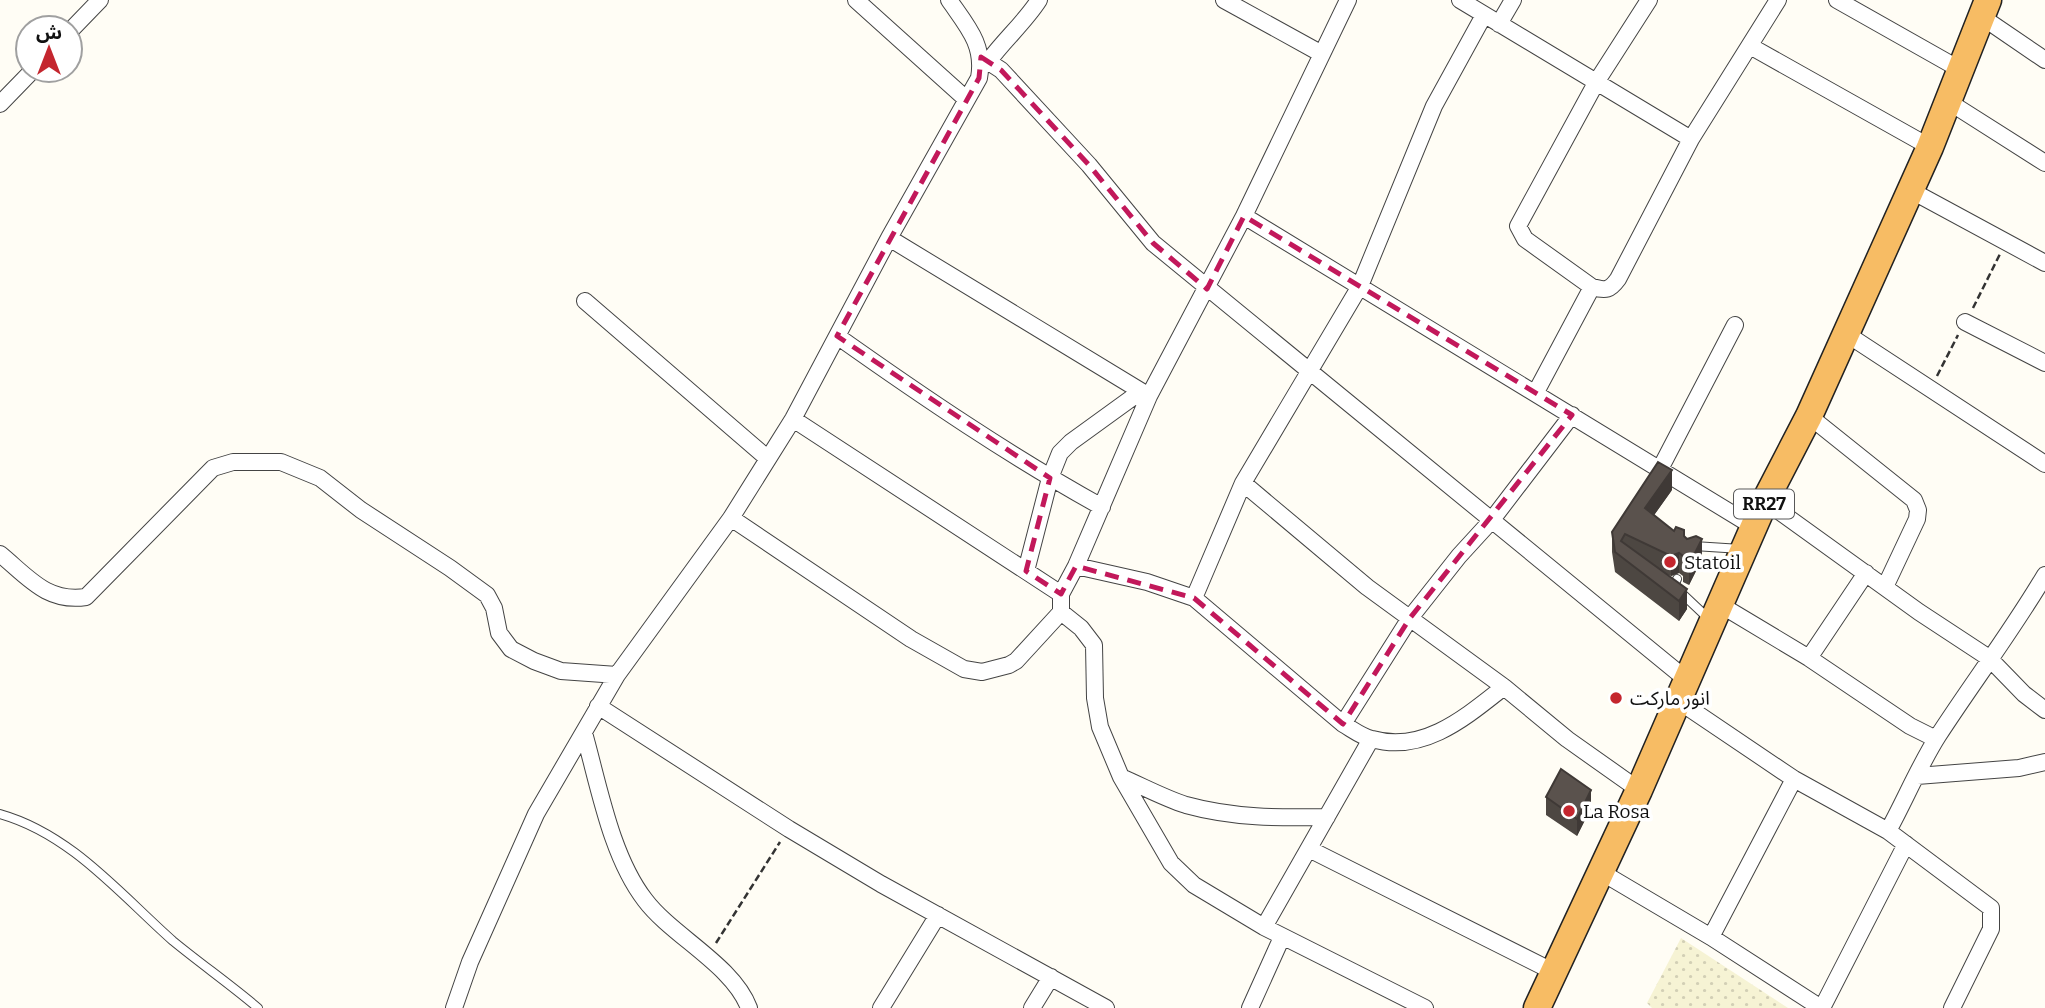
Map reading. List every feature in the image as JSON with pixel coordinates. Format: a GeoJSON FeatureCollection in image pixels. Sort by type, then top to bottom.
{"type":"FeatureCollection","features":[{"type":"Feature","properties":{"kind":"highway","name":"RR27"},"geometry":{"type":"LineString","coordinates":[[1537,1008],[1639,790],[1765,501],[1809,416],[1930,147],[1985,9]]}},
{"type":"Feature","properties":{"kind":"street"},"geometry":{"type":"LineString","coordinates":[[84,17],[100,0]]}},
{"type":"Feature","properties":{"kind":"street"},"geometry":{"type":"LineString","coordinates":[[856,0],[966,99]]}},
{"type":"Feature","properties":{"kind":"street"},"geometry":{"type":"LineString","coordinates":[[949,0],[985,60],[1001,70],[1090,165],[1153,243],[1491,521],[1682,690],[1794,779],[1888,831],[1991,908],[1991,929],[1952,1008]]}},
{"type":"Feature","properties":{"kind":"street"},"geometry":{"type":"LineString","coordinates":[[454,1008],[470,962],[536,814],[598,706],[617,675],[731,519],[793,419],[979,78],[985,60],[1039,0]]}},
{"type":"Feature","properties":{"kind":"street"},"geometry":{"type":"LineString","coordinates":[[1224,0],[1322,54]]}},
{"type":"Feature","properties":{"kind":"street"},"geometry":{"type":"LineString","coordinates":[[731,519],[911,639],[964,668],[982,672],[1016,661],[1061,612],[1061,594],[1102,507],[1144,394],[1207,289],[1348,0]]}},
{"type":"Feature","properties":{"kind":"street"},"geometry":{"type":"LineString","coordinates":[[1460,0],[1691,139]]}},
{"type":"Feature","properties":{"kind":"street"},"geometry":{"type":"LineString","coordinates":[[1499,24],[1513,0]]}},
{"type":"Feature","properties":{"kind":"street"},"geometry":{"type":"LineString","coordinates":[[1649,0],[1597,81],[1518,226],[1525,239],[1592,287],[1607,290],[1618,279],[1691,139],[1778,0]]}},
{"type":"Feature","properties":{"kind":"street"},"geometry":{"type":"LineString","coordinates":[[1837,0],[1961,71]]}},
{"type":"Feature","properties":{"kind":"street"},"geometry":{"type":"LineString","coordinates":[[1985,9],[2045,60]]}},
{"type":"Feature","properties":{"kind":"street"},"geometry":{"type":"LineString","coordinates":[[1194,598],[1243,483],[1360,286],[1434,106],[1485,15]]}},
{"type":"Feature","properties":{"kind":"street"},"geometry":{"type":"LineString","coordinates":[[1750,46],[1930,147]]}},
{"type":"Feature","properties":{"kind":"street"},"geometry":{"type":"LineString","coordinates":[[0,104],[19,84]]}},
{"type":"Feature","properties":{"kind":"street"},"geometry":{"type":"LineString","coordinates":[[1949,102],[2045,163]]}},
{"type":"Feature","properties":{"kind":"street"},"geometry":{"type":"LineString","coordinates":[[1910,190],[2045,263]]}},
{"type":"Feature","properties":{"kind":"street"},"geometry":{"type":"LineString","coordinates":[[1244,216],[1660,469],[1749,538]]}},
{"type":"Feature","properties":{"kind":"street"},"geometry":{"type":"LineString","coordinates":[[889,239],[1144,394]]}},
{"type":"Feature","properties":{"kind":"street"},"geometry":{"type":"LineString","coordinates":[[1536,393],[1592,287]]}},
{"type":"Feature","properties":{"kind":"street"},"geometry":{"type":"LineString","coordinates":[[585,301],[767,458]]}},
{"type":"Feature","properties":{"kind":"street"},"geometry":{"type":"LineString","coordinates":[[1965,322],[2045,363]]}},
{"type":"Feature","properties":{"kind":"street"},"geometry":{"type":"LineString","coordinates":[[1660,469],[1735,325]]}},
{"type":"Feature","properties":{"kind":"street"},"geometry":{"type":"LineString","coordinates":[[1845,333],[2045,464]]}},
{"type":"Feature","properties":{"kind":"street"},"geometry":{"type":"LineString","coordinates":[[837,336],[936,406],[1050,478],[1102,507]]}},
{"type":"Feature","properties":{"kind":"street"},"geometry":{"type":"LineString","coordinates":[[1026,572],[1055,461],[1064,447],[1144,394]]}},
{"type":"Feature","properties":{"kind":"street"},"geometry":{"type":"LineString","coordinates":[[1343,724],[1410,618],[1459,556],[1491,521],[1572,415]]}},
{"type":"Feature","properties":{"kind":"street"},"geometry":{"type":"LineString","coordinates":[[1809,416],[1914,500],[1918,510],[1917,519],[1885,587]]}},
{"type":"Feature","properties":{"kind":"street"},"geometry":{"type":"LineString","coordinates":[[793,419],[1061,594]]}},
{"type":"Feature","properties":{"kind":"street"},"geometry":{"type":"LineString","coordinates":[[0,554],[44,591],[72,600],[86,597],[214,468],[233,462],[281,462],[320,478],[361,510],[487,595],[494,608],[499,633],[511,649],[561,671],[617,675]]}},
{"type":"Feature","properties":{"kind":"street"},"geometry":{"type":"LineString","coordinates":[[1243,483],[1367,587],[1504,687],[1567,739],[1639,790]]}},
{"type":"Feature","properties":{"kind":"street"},"geometry":{"type":"LineString","coordinates":[[1765,501],[1989,658],[2024,694],[2045,710]]}},
{"type":"Feature","properties":{"kind":"street"},"geometry":{"type":"LineString","coordinates":[[1076,566],[1147,582],[1194,598],[1343,724],[1371,739],[1402,742],[1443,731],[1464,719],[1504,687]]}},
{"type":"Feature","properties":{"kind":"street"},"geometry":{"type":"LineString","coordinates":[[1809,658],[1866,573]]}},
{"type":"Feature","properties":{"kind":"street"},"geometry":{"type":"LineString","coordinates":[[1888,831],[1936,739],[1989,658],[2019,620],[2045,575]]}},
{"type":"Feature","properties":{"kind":"street"},"geometry":{"type":"LineString","coordinates":[[1061,612],[1081,628],[1094,645],[1095,698],[1100,727],[1121,777],[1171,863],[1194,885],[1264,927],[1424,1008]]}},
{"type":"Feature","properties":{"kind":"street"},"geometry":{"type":"LineString","coordinates":[[1715,613],[1809,658],[1910,726],[1936,739]]}},
{"type":"Feature","properties":{"kind":"street"},"geometry":{"type":"LineString","coordinates":[[598,706],[789,829],[1106,1008]]}},
{"type":"Feature","properties":{"kind":"street"},"geometry":{"type":"LineString","coordinates":[[584,733],[618,848],[643,898],[658,915],[734,983],[749,1008]]}},
{"type":"Feature","properties":{"kind":"street"},"geometry":{"type":"LineString","coordinates":[[1264,927],[1371,739]]}},
{"type":"Feature","properties":{"kind":"street"},"geometry":{"type":"LineString","coordinates":[[1917,776],[2019,768],[2045,762]]}},
{"type":"Feature","properties":{"kind":"street"},"geometry":{"type":"LineString","coordinates":[[1121,777],[1183,804],[1204,809],[1246,817],[1327,817]]}},
{"type":"Feature","properties":{"kind":"street"},"geometry":{"type":"LineString","coordinates":[[1711,937],[1794,779]]}},
{"type":"Feature","properties":{"kind":"street"},"geometry":{"type":"LineString","coordinates":[[1601,872],[1711,937],[1822,1008],[1906,844]]}},
{"type":"Feature","properties":{"kind":"street"},"geometry":{"type":"LineString","coordinates":[[1309,849],[1554,972]]}},
{"type":"Feature","properties":{"kind":"street"},"geometry":{"type":"LineString","coordinates":[[881,1008],[938,915]]}},
{"type":"Feature","properties":{"kind":"street"},"geometry":{"type":"LineString","coordinates":[[1250,1008],[1282,937]]}},
{"type":"Feature","properties":{"kind":"street"},"geometry":{"type":"LineString","coordinates":[[1032,1008],[1051,977]]}},
{"type":"Feature","properties":{"kind":"lane"},"geometry":{"type":"LineString","coordinates":[[1690,553],[1694,546],[1749,538]]}},
{"type":"Feature","properties":{"kind":"lane"},"geometry":{"type":"LineString","coordinates":[[1676,579],[1674,586],[1715,613]]}},
{"type":"Feature","properties":{"kind":"lane"},"geometry":{"type":"LineString","coordinates":[[0,814],[42,830],[64,844],[110,882],[174,942],[258,1008]]}},
{"type":"Feature","properties":{"kind":"path"},"geometry":{"type":"LineString","coordinates":[[707,957],[789,829]]}},
{"type":"Feature","properties":{"kind":"highlighted area"},"geometry":{"type":"Polygon","coordinates":[[[981,57],[1001,70],[1089,165],[1153,243],[1207,289],[1244,216],[1572,415],[1410,618],[1343,724],[1194,598],[1076,566],[1061,594],[1026,571],[1050,478],[837,336],[979,78],[981,57]]]}},
{"type":"Feature","properties":{"kind":"shaded area"},"geometry":{"type":"Polygon","coordinates":[[[1681,938],[1788,1008],[1652,1008],[1647,1003],[1681,938]]]}},
{"type":"Feature","properties":{"kind":"building"},"geometry":{"type":"Polygon","coordinates":[[[1658,462],[1672,470],[1645,508],[1674,531],[1676,527],[1684,530],[1687,539],[1696,536],[1702,539],[1689,565],[1683,562],[1683,556],[1679,553],[1671,556],[1625,534],[1621,541],[1687,589],[1679,601],[1615,552],[1612,532],[1658,462]]]}},
{"type":"Feature","properties":{"kind":"building"},"geometry":{"type":"Polygon","coordinates":[[[1561,769],[1591,790],[1577,819],[1546,797],[1561,769]]]}},
{"type":"Feature","properties":{"kind":"place","name":"Statoil"},"geometry":{"type":"Point","coordinates":[1670,562]}},
{"type":"Feature","properties":{"kind":"place","name":"انور ماركت"},"geometry":{"type":"Point","coordinates":[1616,698]}},
{"type":"Feature","properties":{"kind":"place","name":"La Rosa"},"geometry":{"type":"Point","coordinates":[1569,811]}}]}
